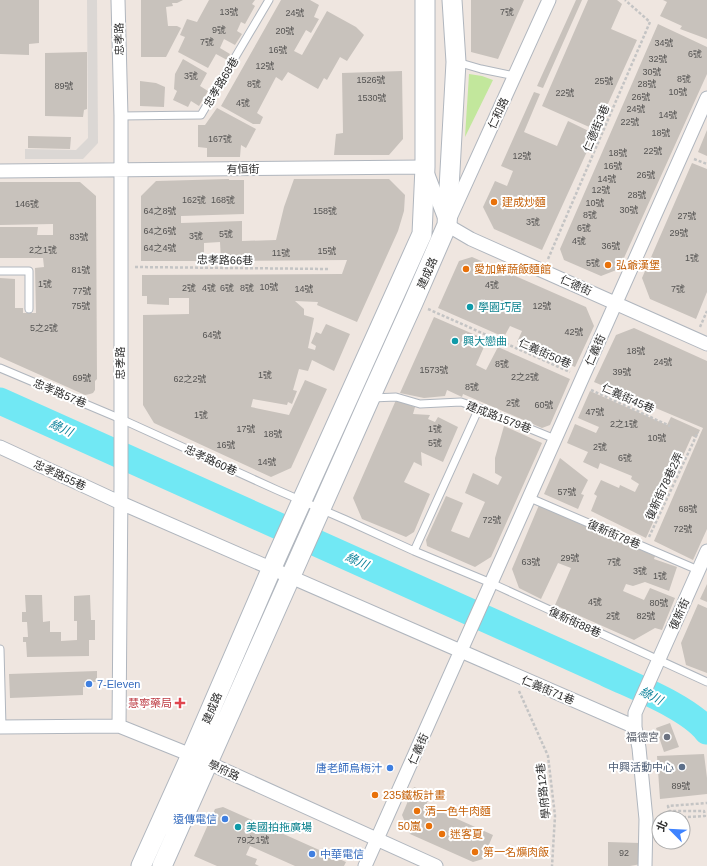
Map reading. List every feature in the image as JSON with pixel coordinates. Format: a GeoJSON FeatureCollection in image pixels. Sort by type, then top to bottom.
{"type":"FeatureCollection","features":[{"type":"Feature","properties":{"kind":"street","name":"忠孝路"},"geometry":{"type":"LineString","coordinates":[[118,0],[121,116],[121,503],[119,726]]}},
{"type":"Feature","properties":{"kind":"street","name":"建成路"},"geometry":{"type":"LineString","coordinates":[[162,866],[200,759],[272,568],[422,234],[425,167],[425,0]]}},
{"type":"Feature","properties":{"kind":"street","name":"建成路"},"geometry":{"type":"LineString","coordinates":[[141,866],[200,759],[291,576],[414,303],[447,225],[456,62],[452,0]]}},
{"type":"Feature","properties":{"kind":"street","name":"仁和路"},"geometry":{"type":"LineString","coordinates":[[447,225],[549,0]]}},
{"type":"Feature","properties":{"kind":"street","name":"仁義街"},"geometry":{"type":"LineString","coordinates":[[366,866],[707,98]]}},
{"type":"Feature","properties":{"kind":"street","name":"有恒街"},"geometry":{"type":"LineString","coordinates":[[0,171],[425,167]]}},
{"type":"Feature","properties":{"kind":"street"},"geometry":{"type":"LineString","coordinates":[[425,167],[447,225]]}},
{"type":"Feature","properties":{"kind":"street","name":"仁德街"},"geometry":{"type":"LineString","coordinates":[[447,225],[471,239],[707,344]]}},
{"type":"Feature","properties":{"kind":"street","name":"忠孝路55巷"},"geometry":{"type":"LineString","coordinates":[[0,447],[121,503]]}},
{"type":"Feature","properties":{"kind":"street"},"geometry":{"type":"LineString","coordinates":[[121,503],[291,576]]}},
{"type":"Feature","properties":{"kind":"street","name":"復新街"},"geometry":{"type":"LineString","coordinates":[[635,727],[636,713],[651,676],[707,551]]}},
{"type":"Feature","properties":{"kind":"street","name":"仁義街71巷"},"geometry":{"type":"LineString","coordinates":[[291,576],[635,727]]}},
{"type":"Feature","properties":{"kind":"street","name":"學府路"},"geometry":{"type":"LineString","coordinates":[[1,727],[119,726],[200,759],[436,866]]}},
{"type":"Feature","properties":{"kind":"street"},"geometry":{"type":"LineString","coordinates":[[635,727],[639,748],[646,819],[645,866]]}},
{"type":"Feature","properties":{"kind":"lane","name":"忠孝路68巷"},"geometry":{"type":"LineString","coordinates":[[121,116],[201,115],[269,0]]}},
{"type":"Feature","properties":{"kind":"lane"},"geometry":{"type":"LineString","coordinates":[[456,62],[515,76]]}},
{"type":"Feature","properties":{"kind":"lane"},"geometry":{"type":"LineString","coordinates":[[0,271],[29,271],[29,309]]}},
{"type":"Feature","properties":{"kind":"lane","name":"忠孝路57巷"},"geometry":{"type":"LineString","coordinates":[[0,368],[121,419]]}},
{"type":"Feature","properties":{"kind":"lane","name":"建成路1579巷"},"geometry":{"type":"LineString","coordinates":[[370,398],[396,397],[420,404],[461,402],[555,439]]}},
{"type":"Feature","properties":{"kind":"lane"},"geometry":{"type":"LineString","coordinates":[[414,551],[479,408]]}},
{"type":"Feature","properties":{"kind":"lane","name":"忠孝路60巷"},"geometry":{"type":"LineString","coordinates":[[121,419],[298,509],[414,551]]}},
{"type":"Feature","properties":{"kind":"lane","name":"復新街78巷"},"geometry":{"type":"LineString","coordinates":[[530,498],[698,570]]}},
{"type":"Feature","properties":{"kind":"lane","name":"復新街88巷"},"geometry":{"type":"LineString","coordinates":[[414,551],[491,583],[707,682]]}},
{"type":"Feature","properties":{"kind":"lane"},"geometry":{"type":"LineString","coordinates":[[0,649],[1,727]]}},
{"type":"Feature","properties":{"kind":"path","name":"仁德街3巷"},"geometry":{"type":"LineString","coordinates":[[543,270],[650,22],[625,0]]}},
{"type":"Feature","properties":{"kind":"path","name":"忠孝路66巷"},"geometry":{"type":"LineString","coordinates":[[120,266],[330,269]]}},
{"type":"Feature","properties":{"kind":"path","name":"仁義街50巷"},"geometry":{"type":"LineString","coordinates":[[414,303],[581,382]]}},
{"type":"Feature","properties":{"kind":"path","name":"仁義街45巷"},"geometry":{"type":"LineString","coordinates":[[581,382],[670,426]]}},
{"type":"Feature","properties":{"kind":"path","name":"復新街78巷2弄"},"geometry":{"type":"LineString","coordinates":[[644,547],[698,432]]}},
{"type":"Feature","properties":{"kind":"path","name":"學府路12巷"},"geometry":{"type":"LineString","coordinates":[[512,674],[548,756],[555,816],[552,866]]}},
{"type":"Feature","properties":{"kind":"path"},"geometry":{"type":"LineString","coordinates":[[669,810],[668,806],[707,803]]}},
{"type":"Feature","properties":{"kind":"path"},"geometry":{"type":"LineString","coordinates":[[691,811],[704,811],[705,816],[691,817]]}},
{"type":"Feature","properties":{"kind":"green space"},"geometry":{"type":"Polygon","coordinates":[[[469,74],[482,76],[493,80],[465,137],[469,74]]]}},
{"type":"Feature","properties":{"kind":"shaded area"},"geometry":{"type":"Polygon","coordinates":[[[87,0],[97,0],[98,143],[83,159],[25,159],[25,149],[76,150],[88,138],[87,0]]]}},
{"type":"Feature","properties":{"kind":"building"},"geometry":{"type":"Polygon","coordinates":[[[0,0],[39,0],[39,43],[29,44],[29,55],[0,54],[0,0]]]}},
{"type":"Feature","properties":{"kind":"building"},"geometry":{"type":"Polygon","coordinates":[[[141,0],[183,0],[177,3],[172,3],[173,6],[166,7],[168,26],[177,26],[181,28],[166,57],[141,57],[141,0]]]}},
{"type":"Feature","properties":{"kind":"building"},"geometry":{"type":"Polygon","coordinates":[[[209,0],[255,0],[252,4],[255,6],[245,24],[241,22],[237,31],[242,34],[235,45],[224,39],[220,48],[230,54],[227,60],[216,54],[208,68],[178,52],[185,37],[180,35],[187,19],[197,22],[209,0]]]}},
{"type":"Feature","properties":{"kind":"building"},"geometry":{"type":"Polygon","coordinates":[[[281,0],[310,0],[319,5],[314,17],[319,19],[311,33],[306,30],[294,51],[302,55],[327,11],[356,27],[364,35],[347,61],[340,57],[327,80],[324,78],[318,89],[288,72],[282,81],[276,77],[257,113],[263,117],[260,124],[253,124],[221,106],[281,0]]]}},
{"type":"Feature","properties":{"kind":"building"},"geometry":{"type":"Polygon","coordinates":[[[471,0],[524,0],[498,59],[471,52],[471,0]]]}},
{"type":"Feature","properties":{"kind":"building"},"geometry":{"type":"Polygon","coordinates":[[[576,0],[582,0],[543,88],[537,86],[576,0]]]}},
{"type":"Feature","properties":{"kind":"building"},"geometry":{"type":"Polygon","coordinates":[[[588,0],[617,0],[622,4],[611,29],[637,40],[596,130],[542,106],[588,0]]]}},
{"type":"Feature","properties":{"kind":"building"},"geometry":{"type":"Polygon","coordinates":[[[663,0],[707,0],[707,39],[680,29],[682,26],[660,16],[667,2],[663,0]]]}},
{"type":"Feature","properties":{"kind":"building"},"geometry":{"type":"Polygon","coordinates":[[[658,24],[707,47],[707,74],[619,269],[601,276],[564,260],[560,249],[658,24]]]}},
{"type":"Feature","properties":{"kind":"building"},"geometry":{"type":"Polygon","coordinates":[[[87,52],[87,109],[84,110],[83,117],[45,116],[45,53],[87,52]]]}},
{"type":"Feature","properties":{"kind":"building"},"geometry":{"type":"Polygon","coordinates":[[[183,59],[207,73],[200,86],[208,91],[199,106],[191,101],[188,107],[173,100],[177,91],[174,89],[175,74],[183,59]]]}},
{"type":"Feature","properties":{"kind":"building"},"geometry":{"type":"Polygon","coordinates":[[[402,71],[403,139],[389,155],[334,155],[336,134],[343,133],[342,73],[402,71]]]}},
{"type":"Feature","properties":{"kind":"building"},"geometry":{"type":"Polygon","coordinates":[[[140,81],[156,83],[165,87],[164,107],[140,106],[140,81]]]}},
{"type":"Feature","properties":{"kind":"building"},"geometry":{"type":"Polygon","coordinates":[[[534,92],[540,94],[524,132],[557,146],[568,121],[595,134],[542,250],[494,229],[483,207],[495,181],[507,186],[513,171],[501,166],[534,92]]]}},
{"type":"Feature","properties":{"kind":"building"},"geometry":{"type":"Polygon","coordinates":[[[217,108],[256,129],[246,148],[241,145],[240,157],[207,157],[207,148],[198,147],[198,125],[205,125],[217,108]]]}},
{"type":"Feature","properties":{"kind":"building"},"geometry":{"type":"Polygon","coordinates":[[[707,130],[707,156],[698,152],[707,130]]]}},
{"type":"Feature","properties":{"kind":"building"},"geometry":{"type":"Polygon","coordinates":[[[28,136],[71,137],[70,149],[28,148],[28,136]]]}},
{"type":"Feature","properties":{"kind":"building"},"geometry":{"type":"Polygon","coordinates":[[[692,163],[707,169],[707,292],[696,319],[650,299],[642,278],[692,163]]]}},
{"type":"Feature","properties":{"kind":"building"},"geometry":{"type":"Polygon","coordinates":[[[294,179],[389,179],[405,195],[404,211],[398,231],[357,322],[317,305],[318,302],[295,301],[304,309],[304,315],[314,318],[308,348],[315,350],[316,346],[311,343],[316,332],[321,334],[326,324],[350,334],[334,371],[312,360],[308,371],[299,369],[293,390],[297,391],[292,404],[288,402],[287,405],[253,399],[251,407],[289,415],[305,380],[327,389],[291,468],[271,477],[154,423],[143,405],[143,315],[189,314],[189,298],[169,298],[169,305],[147,304],[147,296],[142,296],[142,275],[342,274],[347,260],[221,261],[220,242],[204,243],[204,261],[141,261],[141,196],[156,181],[244,180],[244,214],[181,216],[181,223],[242,221],[242,241],[276,240],[284,207],[294,179]]]}},
{"type":"Feature","properties":{"kind":"building"},"geometry":{"type":"Polygon","coordinates":[[[0,182],[80,182],[96,196],[97,379],[95,381],[95,390],[93,393],[85,395],[0,357],[0,278],[15,279],[15,308],[23,308],[23,313],[36,313],[35,268],[44,267],[43,258],[0,258],[0,227],[38,227],[37,235],[53,235],[53,224],[0,225],[0,182]]]}},
{"type":"Feature","properties":{"kind":"building"},"geometry":{"type":"Polygon","coordinates":[[[472,257],[586,307],[594,326],[575,367],[517,342],[522,331],[510,326],[504,337],[438,308],[459,261],[472,257]]]}},
{"type":"Feature","properties":{"kind":"building"},"geometry":{"type":"Polygon","coordinates":[[[434,317],[487,340],[476,365],[486,370],[498,347],[570,379],[550,425],[542,428],[463,394],[462,397],[447,390],[445,396],[424,398],[400,393],[434,317]]]}},
{"type":"Feature","properties":{"kind":"building"},"geometry":{"type":"Polygon","coordinates":[[[634,328],[707,361],[707,529],[693,560],[654,541],[703,428],[594,382],[616,335],[634,328]]]}},
{"type":"Feature","properties":{"kind":"building"},"geometry":{"type":"Polygon","coordinates":[[[590,391],[667,425],[671,417],[700,430],[696,438],[692,436],[646,538],[591,511],[597,496],[594,494],[601,480],[619,488],[620,485],[635,492],[639,484],[631,479],[632,476],[600,463],[598,469],[583,462],[588,452],[567,443],[575,424],[596,433],[599,427],[578,418],[590,391]]]}},
{"type":"Feature","properties":{"kind":"building"},"geometry":{"type":"Polygon","coordinates":[[[396,400],[415,407],[413,414],[430,415],[428,419],[435,422],[438,417],[458,427],[443,462],[421,452],[422,466],[414,462],[404,482],[430,494],[414,532],[406,537],[362,519],[353,498],[396,400]]]}},
{"type":"Feature","properties":{"kind":"building"},"geometry":{"type":"Polygon","coordinates":[[[504,426],[542,443],[491,557],[475,567],[427,546],[426,540],[446,496],[463,503],[451,531],[469,538],[485,502],[465,493],[473,473],[498,485],[502,477],[495,473],[495,458],[504,426]]]}},
{"type":"Feature","properties":{"kind":"building"},"geometry":{"type":"Polygon","coordinates":[[[560,458],[588,480],[581,494],[584,495],[578,509],[544,494],[560,458]]]}},
{"type":"Feature","properties":{"kind":"building"},"geometry":{"type":"Polygon","coordinates":[[[539,505],[655,556],[654,559],[677,567],[669,591],[645,582],[633,586],[626,584],[623,591],[644,600],[650,588],[675,598],[662,630],[655,628],[634,640],[555,605],[571,568],[558,563],[541,599],[519,588],[512,569],[539,505]]]}},
{"type":"Feature","properties":{"kind":"building"},"geometry":{"type":"Polygon","coordinates":[[[707,584],[707,602],[700,599],[707,584]]]}},
{"type":"Feature","properties":{"kind":"building"},"geometry":{"type":"Polygon","coordinates":[[[25,595],[42,595],[43,622],[50,621],[50,632],[61,632],[61,641],[77,640],[77,621],[74,621],[74,596],[90,595],[91,620],[95,620],[95,640],[89,640],[89,656],[27,657],[26,642],[23,642],[23,637],[28,637],[27,622],[22,622],[22,612],[26,612],[25,595]]]}},
{"type":"Feature","properties":{"kind":"building"},"geometry":{"type":"Polygon","coordinates":[[[698,604],[707,608],[707,673],[686,665],[681,643],[698,604]]]}},
{"type":"Feature","properties":{"kind":"building"},"geometry":{"type":"Polygon","coordinates":[[[97,671],[97,682],[92,682],[92,687],[83,687],[83,695],[10,698],[9,674],[97,671]]]}},
{"type":"Feature","properties":{"kind":"building","name":"福德宮"},"geometry":{"type":"Polygon","coordinates":[[[670,723],[679,747],[664,752],[656,728],[670,723]]]}},
{"type":"Feature","properties":{"kind":"building","name":"中興活動中心"},"geometry":{"type":"Polygon","coordinates":[[[704,754],[707,794],[660,799],[657,756],[704,754]]]}},
{"type":"Feature","properties":{"kind":"building"},"geometry":{"type":"Polygon","coordinates":[[[414,787],[431,794],[426,805],[493,835],[483,859],[473,862],[410,834],[402,815],[414,787]]]}},
{"type":"Feature","properties":{"kind":"building","name":"美國拍拖廣場"},"geometry":{"type":"Polygon","coordinates":[[[223,807],[346,862],[344,866],[295,866],[250,846],[246,855],[257,859],[255,864],[259,866],[217,866],[194,856],[215,809],[223,807]]]}},
{"type":"Feature","properties":{"kind":"building"},"geometry":{"type":"Polygon","coordinates":[[[608,842],[640,843],[641,864],[630,866],[608,866],[608,842]]]}},
{"type":"Feature","properties":{"kind":"waterway","name":"綠川"},"geometry":{"type":"LineString","coordinates":[[0,401],[646,691],[687,714],[707,731]]}},
{"type":"Feature","properties":{"kind":"place","name":"建成炒麵"},"geometry":{"type":"Point","coordinates":[494,202]}},
{"type":"Feature","properties":{"kind":"place","name":"弘爺漢堡"},"geometry":{"type":"Point","coordinates":[608,265]}},
{"type":"Feature","properties":{"kind":"place","name":"愛加鮮蔬飯麵館"},"geometry":{"type":"Point","coordinates":[466,269]}},
{"type":"Feature","properties":{"kind":"place","name":"學園巧居"},"geometry":{"type":"Point","coordinates":[470,307]}},
{"type":"Feature","properties":{"kind":"place","name":"興大戀曲"},"geometry":{"type":"Point","coordinates":[455,341]}},
{"type":"Feature","properties":{"kind":"place","name":"7-Eleven"},"geometry":{"type":"Point","coordinates":[89,684]}},
{"type":"Feature","properties":{"kind":"place","name":"慧寧藥局"},"geometry":{"type":"Point","coordinates":[180,703]}},
{"type":"Feature","properties":{"kind":"place","name":"福德宮"},"geometry":{"type":"Point","coordinates":[667,737]}},
{"type":"Feature","properties":{"kind":"place","name":"中興活動中心"},"geometry":{"type":"Point","coordinates":[682,767]}},
{"type":"Feature","properties":{"kind":"place","name":"唐老師烏梅汁"},"geometry":{"type":"Point","coordinates":[390,768]}},
{"type":"Feature","properties":{"kind":"place","name":"235鐵板計畫"},"geometry":{"type":"Point","coordinates":[375,795]}},
{"type":"Feature","properties":{"kind":"place","name":"清一色牛肉麵"},"geometry":{"type":"Point","coordinates":[417,811]}},
{"type":"Feature","properties":{"kind":"place","name":"遠傳電信"},"geometry":{"type":"Point","coordinates":[225,819]}},
{"type":"Feature","properties":{"kind":"place","name":"50嵐"},"geometry":{"type":"Point","coordinates":[429,826]}},
{"type":"Feature","properties":{"kind":"place","name":"美國拍拖廣場"},"geometry":{"type":"Point","coordinates":[238,827]}},
{"type":"Feature","properties":{"kind":"place","name":"迷客夏"},"geometry":{"type":"Point","coordinates":[442,834]}},
{"type":"Feature","properties":{"kind":"place","name":"第一名爌肉飯"},"geometry":{"type":"Point","coordinates":[475,852]}},
{"type":"Feature","properties":{"kind":"place","name":"中華電信"},"geometry":{"type":"Point","coordinates":[312,854]}}]}
